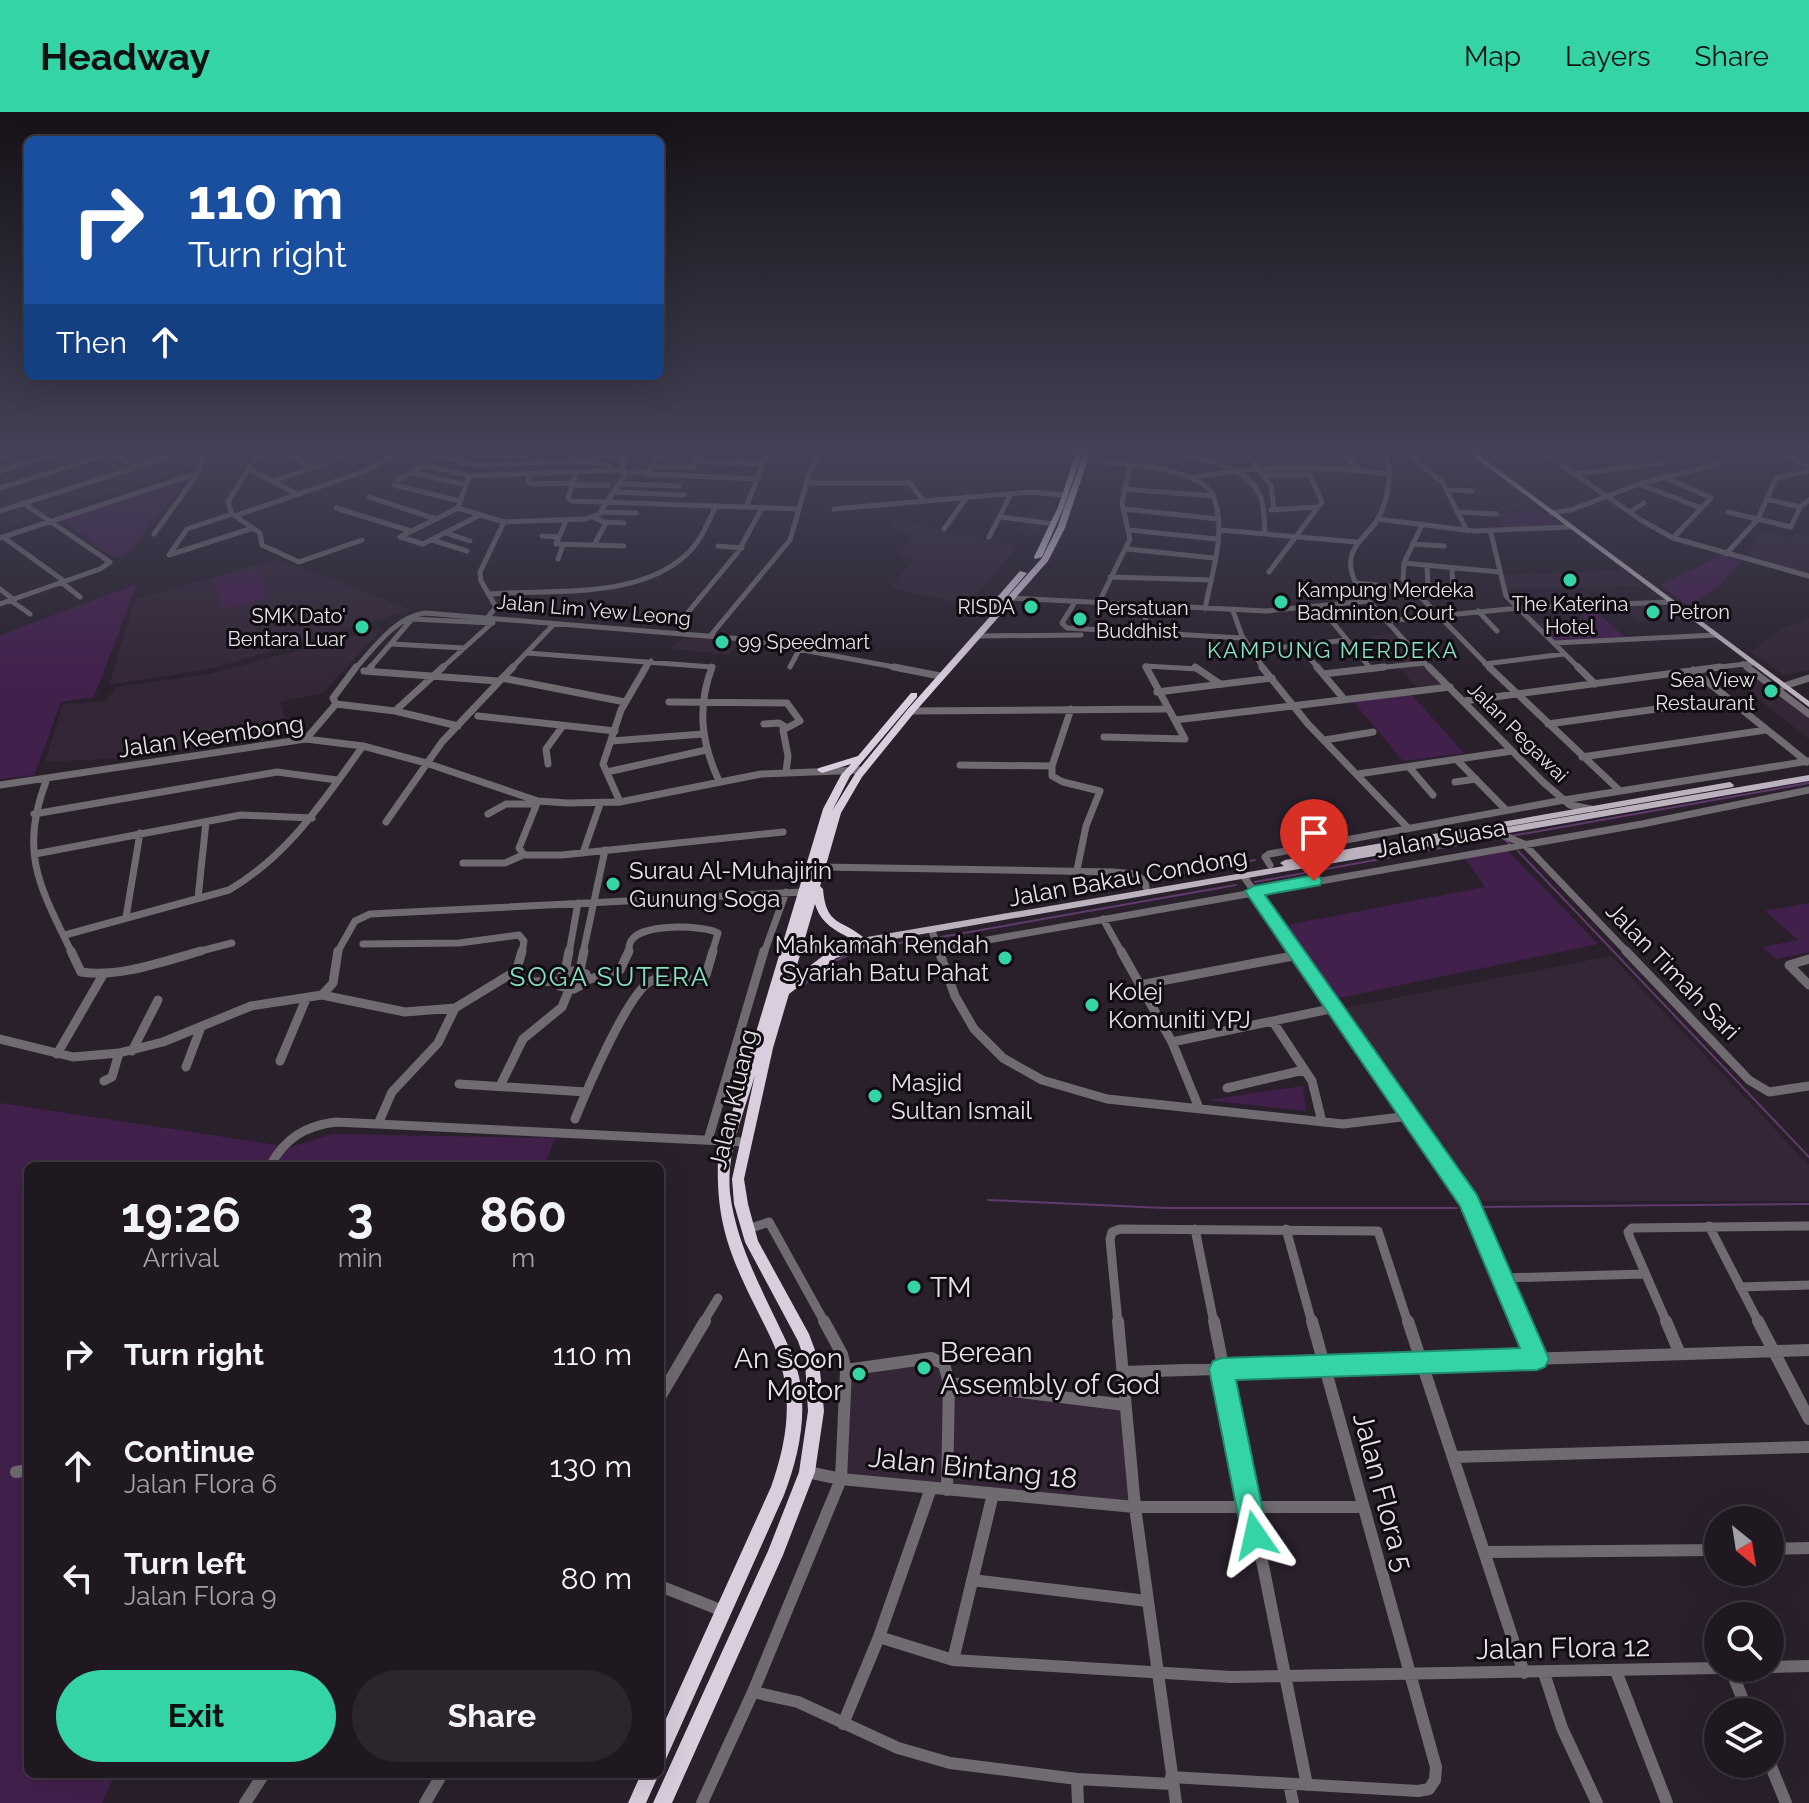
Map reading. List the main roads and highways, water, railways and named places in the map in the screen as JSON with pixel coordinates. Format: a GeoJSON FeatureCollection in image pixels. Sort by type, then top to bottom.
{"type":"FeatureCollection","features":[{"type":"Feature","properties":{"kind":"highway","name":"Jalan Kluang"},"geometry":{"type":"LineString","coordinates":[[664,1744],[778,1489],[790,1455],[795,1423],[795,1390],[790,1369],[731,1240],[722,1186],[784,992],[790,951],[817,880],[836,813],[865,753],[1039,556],[1052,529]]}},
{"type":"Feature","properties":{"kind":"highway","name":"Jalan Kluang"},"geometry":{"type":"LineString","coordinates":[[662,1803],[775,1555],[807,1472],[816,1411],[812,1361],[748,1229],[741,1204],[737,1141],[828,809],[854,773],[911,711],[936,676],[978,636],[1020,589],[1052,549],[1060,529]]}},
{"type":"Feature","properties":{"kind":"highway"},"geometry":{"type":"LineString","coordinates":[[828,809],[834,785],[823,773],[846,765],[865,753]]}},
{"type":"Feature","properties":{"kind":"highway"},"geometry":{"type":"LineString","coordinates":[[817,880],[820,909],[825,917],[864,940]]}},
{"type":"Feature","properties":{"kind":"highway"},"geometry":{"type":"LineString","coordinates":[[784,992],[832,955],[864,940]]}},
{"type":"Feature","properties":{"kind":"highway"},"geometry":{"type":"LineString","coordinates":[[637,1803],[648,1778]]}},
{"type":"Feature","properties":{"kind":"main road"},"geometry":{"type":"LineString","coordinates":[[1573,529],[1809,705]]}},
{"type":"Feature","properties":{"kind":"main road","name":"Jalan Bakau Condong"},"geometry":{"type":"LineString","coordinates":[[864,940],[1145,883],[1242,874],[1270,865],[1591,809],[1808,765]]}},
{"type":"Feature","properties":{"kind":"main road","name":"Jalan Bakau Condong"},"geometry":{"type":"LineString","coordinates":[[790,951],[932,931],[1242,874],[1745,795],[1809,778]]}},
{"type":"Feature","properties":{"kind":"waterway"},"geometry":{"type":"LineString","coordinates":[[1511,836],[1809,783]]}},
{"type":"Feature","properties":{"kind":"waterway"},"geometry":{"type":"LineString","coordinates":[[1255,882],[1501,837],[1510,844]]}},
{"type":"Feature","properties":{"kind":"waterway"},"geometry":{"type":"LineString","coordinates":[[1518,851],[1809,1157]]}},
{"type":"Feature","properties":{"kind":"waterway"},"geometry":{"type":"LineString","coordinates":[[1148,879],[1255,860]]}},
{"type":"Feature","properties":{"kind":"waterway"},"geometry":{"type":"LineString","coordinates":[[941,937],[1236,885]]}},
{"type":"Feature","properties":{"kind":"waterway"},"geometry":{"type":"LineString","coordinates":[[830,963],[862,949],[925,939]]}},
{"type":"Feature","properties":{"kind":"waterway"},"geometry":{"type":"LineString","coordinates":[[804,985],[825,966]]}},
{"type":"Feature","properties":{"kind":"waterway"},"geometry":{"type":"LineString","coordinates":[[988,1200],[1164,1208],[1457,1208]]}},
{"type":"Feature","properties":{"kind":"waterway"},"geometry":{"type":"LineString","coordinates":[[1480,1207],[1809,1204]]}},
{"type":"Feature","properties":{"kind":"place","name":"The Katerina Hotel"},"geometry":{"type":"Point","coordinates":[1570,580]}},
{"type":"Feature","properties":{"kind":"place","name":"Kampung Merdeka Badminton Court"},"geometry":{"type":"Point","coordinates":[1281,602]}},
{"type":"Feature","properties":{"kind":"place","name":"RISDA"},"geometry":{"type":"Point","coordinates":[1031,607]}},
{"type":"Feature","properties":{"kind":"place","name":"Petron"},"geometry":{"type":"Point","coordinates":[1653,612]}},
{"type":"Feature","properties":{"kind":"place","name":"Persatuan Buddhist"},"geometry":{"type":"Point","coordinates":[1080,619]}},
{"type":"Feature","properties":{"kind":"place","name":"SMK Dato' Bentara Luar"},"geometry":{"type":"Point","coordinates":[362,627]}},
{"type":"Feature","properties":{"kind":"place","name":"99 Speedmart"},"geometry":{"type":"Point","coordinates":[722,642]}},
{"type":"Feature","properties":{"kind":"place","name":"Sea View Restaurant"},"geometry":{"type":"Point","coordinates":[1771,691]}},
{"type":"Feature","properties":{"kind":"place","name":"Surau Al-Muhajirin Gunung Soga"},"geometry":{"type":"Point","coordinates":[613,884]}},
{"type":"Feature","properties":{"kind":"place","name":"Mahkamah Rendah Syariah Batu Pahat"},"geometry":{"type":"Point","coordinates":[1005,958]}},
{"type":"Feature","properties":{"kind":"place","name":"Kolej Komuniti YPJ"},"geometry":{"type":"Point","coordinates":[1092,1005]}},
{"type":"Feature","properties":{"kind":"place","name":"Masjid Sultan Ismail"},"geometry":{"type":"Point","coordinates":[875,1096]}},
{"type":"Feature","properties":{"kind":"place","name":"TM"},"geometry":{"type":"Point","coordinates":[914,1287]}},
{"type":"Feature","properties":{"kind":"place","name":"Berean Assembly of God"},"geometry":{"type":"Point","coordinates":[924,1368]}},
{"type":"Feature","properties":{"kind":"place","name":"An Soon Motor"},"geometry":{"type":"Point","coordinates":[859,1374]}},
{"type":"Feature","properties":{"kind":"district","name":"KAMPUNG MERDEKA"},"geometry":{"type":"Point","coordinates":[1333,650]}},
{"type":"Feature","properties":{"kind":"district","name":"SOGA SUTERA"},"geometry":{"type":"Point","coordinates":[610,977]}}]}
